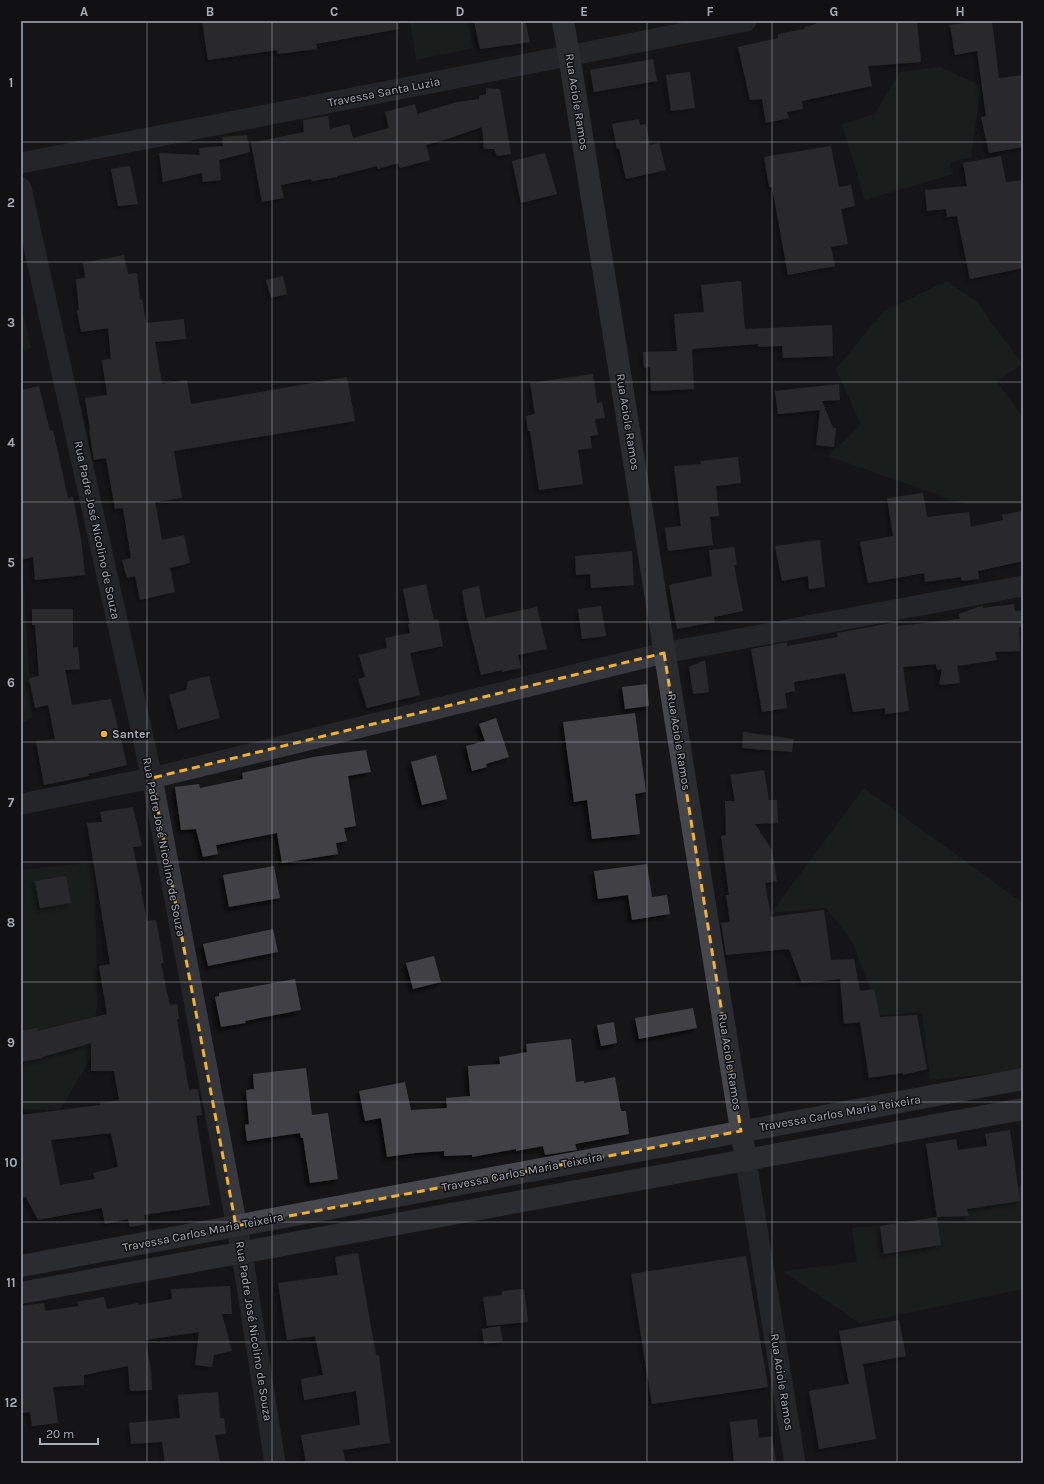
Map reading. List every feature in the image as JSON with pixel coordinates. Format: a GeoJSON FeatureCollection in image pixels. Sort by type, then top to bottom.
{"type":"FeatureCollection","features":[{"type":"Feature","properties":{"kind":"main road","name":"Rua Aciole Ramos"},"geometry":{"type":"LineString","coordinates":[[563,21],[570,55],[746,1162]]}},
{"type":"Feature","properties":{"kind":"main road","name":"Travessa Carlos Maria Teixeira"},"geometry":{"type":"LineString","coordinates":[[21,1266],[1023,1079]]}},
{"type":"Feature","properties":{"kind":"main road"},"geometry":{"type":"LineString","coordinates":[[21,1293],[746,1162],[1023,1109]]}},
{"type":"Feature","properties":{"kind":"street","name":"Travessa Santa Luzia"},"geometry":{"type":"LineString","coordinates":[[21,163],[746,21]]}},
{"type":"Feature","properties":{"kind":"street","name":"Rua Padre José Nicolino de Souza"},"geometry":{"type":"LineString","coordinates":[[21,188],[152,778],[242,1254],[274,1463]]}},
{"type":"Feature","properties":{"kind":"street"},"geometry":{"type":"LineString","coordinates":[[21,804],[152,778],[664,653],[1023,586]]}},
{"type":"Feature","properties":{"kind":"street","name":"Rua Aciole Ramos"},"geometry":{"type":"LineString","coordinates":[[746,1162],[795,1463]]}},
{"type":"Feature","properties":{"kind":"highlighted area"},"geometry":{"type":"Polygon","coordinates":[[[664,653],[741,1131],[236,1226],[152,778],[664,653]]]}},
{"type":"Feature","properties":{"kind":"shaded area"},"geometry":{"type":"Polygon","coordinates":[[[410,21],[468,21],[473,48],[416,60],[410,21]]]}},
{"type":"Feature","properties":{"kind":"shaded area"},"geometry":{"type":"Polygon","coordinates":[[[940,67],[981,86],[971,157],[950,163],[953,174],[865,200],[842,124],[875,114],[900,72],[940,67]]]}},
{"type":"Feature","properties":{"kind":"shaded area"},"geometry":{"type":"Polygon","coordinates":[[[947,281],[976,301],[1022,364],[997,382],[1023,418],[1023,504],[963,504],[828,456],[861,425],[836,369],[884,311],[947,281]]]}},
{"type":"Feature","properties":{"kind":"shaded area"},"geometry":{"type":"Polygon","coordinates":[[[21,303],[31,348],[21,351],[21,303]]]}},
{"type":"Feature","properties":{"kind":"shaded area"},"geometry":{"type":"Polygon","coordinates":[[[21,569],[23,573],[32,718],[21,723],[21,569]]]}},
{"type":"Feature","properties":{"kind":"shaded area"},"geometry":{"type":"Polygon","coordinates":[[[864,788],[1023,903],[1023,1070],[930,1080],[922,1013],[880,1015],[852,941],[826,908],[771,913],[864,788]]]}},
{"type":"Feature","properties":{"kind":"shaded area"},"geometry":{"type":"Polygon","coordinates":[[[95,862],[97,1006],[89,1061],[60,1110],[21,1109],[21,870],[95,862]]]}},
{"type":"Feature","properties":{"kind":"shaded area"},"geometry":{"type":"Polygon","coordinates":[[[1023,1186],[1023,1289],[859,1323],[783,1271],[857,1262],[852,1228],[880,1226],[884,1254],[941,1245],[937,1217],[969,1216],[967,1209],[1020,1201],[1018,1187],[1023,1186]]]}},
{"type":"Feature","properties":{"kind":"building"},"geometry":{"type":"Polygon","coordinates":[[[202,21],[398,21],[399,29],[316,44],[317,49],[278,54],[277,50],[208,60],[202,21]]]}},
{"type":"Feature","properties":{"kind":"building"},"geometry":{"type":"Polygon","coordinates":[[[474,21],[525,21],[530,42],[480,49],[474,21]]]}},
{"type":"Feature","properties":{"kind":"building"},"geometry":{"type":"Polygon","coordinates":[[[816,21],[917,21],[921,62],[868,66],[872,86],[802,101],[803,109],[787,112],[789,118],[766,123],[762,99],[750,100],[738,47],[778,38],[778,34],[805,29],[804,27],[816,24],[816,21]]]}},
{"type":"Feature","properties":{"kind":"building"},"geometry":{"type":"Polygon","coordinates":[[[992,21],[999,78],[1023,75],[1023,147],[989,153],[981,117],[986,116],[977,51],[955,55],[950,25],[992,21]]]}},
{"type":"Feature","properties":{"kind":"building"},"geometry":{"type":"Polygon","coordinates":[[[653,59],[657,81],[594,92],[590,70],[653,59]]]}},
{"type":"Feature","properties":{"kind":"building"},"geometry":{"type":"Polygon","coordinates":[[[690,72],[695,108],[671,111],[666,75],[690,72]]]}},
{"type":"Feature","properties":{"kind":"building"},"geometry":{"type":"Polygon","coordinates":[[[486,88],[500,89],[511,154],[497,156],[494,149],[484,149],[482,127],[426,145],[430,160],[400,168],[398,163],[378,169],[377,166],[337,177],[312,181],[311,179],[281,185],[284,198],[262,202],[251,143],[304,132],[303,120],[328,116],[330,129],[349,124],[353,138],[389,128],[385,112],[415,104],[417,114],[457,102],[479,99],[479,96],[486,94],[486,88]]]}},
{"type":"Feature","properties":{"kind":"building"},"geometry":{"type":"Polygon","coordinates":[[[639,119],[640,125],[646,124],[650,145],[659,143],[666,170],[626,179],[619,148],[617,149],[612,124],[639,119]]]}},
{"type":"Feature","properties":{"kind":"building"},"geometry":{"type":"Polygon","coordinates":[[[247,135],[250,152],[219,160],[221,180],[203,182],[202,173],[163,182],[159,153],[200,155],[199,148],[223,146],[222,137],[247,135]]]}},
{"type":"Feature","properties":{"kind":"building"},"geometry":{"type":"Polygon","coordinates":[[[831,146],[839,187],[851,185],[855,206],[841,209],[848,244],[831,247],[835,266],[788,275],[772,187],[769,187],[764,157],[831,146]]]}},
{"type":"Feature","properties":{"kind":"building"},"geometry":{"type":"Polygon","coordinates":[[[545,153],[557,194],[521,203],[512,161],[545,153]]]}},
{"type":"Feature","properties":{"kind":"building"},"geometry":{"type":"Polygon","coordinates":[[[1001,156],[1006,182],[1023,180],[1023,268],[970,279],[957,216],[947,217],[946,209],[927,211],[925,190],[967,186],[963,163],[1001,156]]]}},
{"type":"Feature","properties":{"kind":"building"},"geometry":{"type":"Polygon","coordinates":[[[130,166],[138,204],[118,206],[111,169],[130,166]]]}},
{"type":"Feature","properties":{"kind":"building"},"geometry":{"type":"Polygon","coordinates":[[[124,255],[128,274],[137,273],[140,300],[142,299],[146,323],[184,319],[186,339],[155,342],[162,384],[187,380],[191,404],[347,377],[355,421],[174,451],[182,498],[155,502],[162,540],[184,535],[190,563],[170,568],[175,592],[140,600],[135,576],[127,578],[122,560],[131,558],[123,508],[115,509],[106,458],[94,460],[85,398],[107,395],[102,360],[111,359],[108,328],[81,332],[77,310],[79,310],[76,279],[85,278],[83,263],[124,255]]]}},
{"type":"Feature","properties":{"kind":"building"},"geometry":{"type":"Polygon","coordinates":[[[283,276],[287,294],[271,298],[266,280],[283,276]]]}},
{"type":"Feature","properties":{"kind":"building"},"geometry":{"type":"Polygon","coordinates":[[[741,281],[745,329],[832,325],[833,356],[783,358],[782,346],[758,347],[758,344],[692,349],[694,389],[651,391],[650,367],[644,368],[643,352],[677,351],[674,314],[704,312],[701,285],[741,281]]]}},
{"type":"Feature","properties":{"kind":"building"},"geometry":{"type":"Polygon","coordinates":[[[593,374],[597,403],[602,402],[605,418],[595,419],[598,435],[590,436],[592,448],[578,450],[583,484],[539,490],[530,431],[528,431],[526,416],[535,414],[530,383],[593,374]]]}},
{"type":"Feature","properties":{"kind":"building"},"geometry":{"type":"Polygon","coordinates":[[[839,384],[840,400],[822,401],[833,428],[836,428],[834,447],[816,445],[820,410],[778,414],[775,391],[839,384]]]}},
{"type":"Feature","properties":{"kind":"building"},"geometry":{"type":"Polygon","coordinates":[[[39,386],[50,431],[53,430],[68,498],[73,497],[81,539],[85,575],[35,580],[33,557],[21,560],[21,390],[39,386]]]}},
{"type":"Feature","properties":{"kind":"building"},"geometry":{"type":"Polygon","coordinates":[[[738,457],[741,483],[716,486],[719,516],[710,517],[713,545],[668,551],[665,528],[681,526],[674,466],[701,464],[700,461],[738,457]]]}},
{"type":"Feature","properties":{"kind":"building"},"geometry":{"type":"Polygon","coordinates":[[[923,493],[928,517],[969,512],[971,527],[1003,520],[1002,515],[1023,511],[1023,561],[978,571],[979,579],[962,581],[961,577],[925,582],[924,573],[868,583],[860,542],[893,536],[887,498],[923,493]]]}},
{"type":"Feature","properties":{"kind":"building"},"geometry":{"type":"Polygon","coordinates":[[[820,540],[825,587],[809,589],[808,576],[782,581],[775,546],[820,540]]]}},
{"type":"Feature","properties":{"kind":"building"},"geometry":{"type":"Polygon","coordinates":[[[734,547],[737,565],[734,565],[743,611],[714,617],[715,622],[677,629],[669,585],[712,576],[709,550],[734,547]]]}},
{"type":"Feature","properties":{"kind":"building"},"geometry":{"type":"Polygon","coordinates":[[[632,551],[634,585],[591,588],[590,574],[576,575],[575,556],[632,551]]]}},
{"type":"Feature","properties":{"kind":"building"},"geometry":{"type":"Polygon","coordinates":[[[426,584],[434,620],[438,619],[443,646],[410,653],[420,695],[367,708],[358,679],[365,677],[359,655],[387,648],[385,638],[410,633],[408,624],[410,624],[403,589],[426,584]]]}},
{"type":"Feature","properties":{"kind":"building"},"geometry":{"type":"Polygon","coordinates":[[[479,586],[485,618],[537,607],[547,649],[518,655],[521,668],[502,672],[502,670],[481,675],[466,614],[462,590],[479,586]]]}},
{"type":"Feature","properties":{"kind":"building"},"geometry":{"type":"Polygon","coordinates":[[[1014,604],[1015,611],[1023,611],[1023,627],[1019,627],[1020,651],[995,652],[997,660],[957,666],[960,683],[939,685],[942,669],[937,670],[936,664],[903,667],[909,711],[885,714],[885,708],[853,712],[845,673],[794,682],[795,691],[785,693],[787,708],[762,712],[751,649],[787,642],[787,646],[838,637],[837,633],[897,622],[898,626],[960,619],[959,614],[978,607],[983,606],[983,608],[1014,604]]]}},
{"type":"Feature","properties":{"kind":"building"},"geometry":{"type":"Polygon","coordinates":[[[601,606],[606,636],[582,639],[578,609],[601,606]]]}},
{"type":"Feature","properties":{"kind":"building"},"geometry":{"type":"Polygon","coordinates":[[[32,609],[73,609],[73,648],[78,647],[80,669],[65,670],[72,705],[111,699],[127,765],[88,774],[89,776],[44,785],[36,741],[55,739],[48,705],[35,708],[29,678],[39,676],[35,625],[32,625],[32,609]]]}},
{"type":"Feature","properties":{"kind":"building"},"geometry":{"type":"Polygon","coordinates":[[[705,660],[709,692],[693,694],[689,667],[705,660]]]}},
{"type":"Feature","properties":{"kind":"building"},"geometry":{"type":"Polygon","coordinates":[[[209,676],[220,718],[178,729],[169,695],[186,690],[188,681],[209,676]]]}},
{"type":"Feature","properties":{"kind":"building"},"geometry":{"type":"Polygon","coordinates":[[[647,684],[649,706],[625,709],[622,687],[647,684]]]}},
{"type":"Feature","properties":{"kind":"building"},"geometry":{"type":"Polygon","coordinates":[[[635,713],[646,792],[635,794],[640,834],[592,839],[587,800],[574,802],[563,722],[635,713]]]}},
{"type":"Feature","properties":{"kind":"building"},"geometry":{"type":"Polygon","coordinates":[[[496,718],[509,757],[486,764],[487,767],[472,771],[466,746],[485,741],[479,724],[496,718]]]}},
{"type":"Feature","properties":{"kind":"building"},"geometry":{"type":"Polygon","coordinates":[[[743,732],[794,739],[792,752],[742,748],[743,732]]]}},
{"type":"Feature","properties":{"kind":"building"},"geometry":{"type":"Polygon","coordinates":[[[366,750],[371,772],[348,776],[356,826],[344,828],[347,841],[336,843],[338,854],[282,863],[277,833],[216,845],[218,854],[203,857],[196,829],[181,830],[175,787],[199,784],[200,788],[243,779],[242,773],[313,757],[366,750]]]}},
{"type":"Feature","properties":{"kind":"building"},"geometry":{"type":"Polygon","coordinates":[[[436,755],[447,799],[422,805],[411,762],[436,755]]]}},
{"type":"Feature","properties":{"kind":"building"},"geometry":{"type":"Polygon","coordinates":[[[764,770],[769,800],[777,800],[778,823],[755,824],[772,850],[777,881],[765,883],[771,917],[824,910],[831,960],[854,959],[860,991],[874,989],[880,1017],[917,1015],[927,1069],[903,1075],[903,1073],[869,1078],[860,1022],[844,1024],[840,979],[802,983],[789,949],[726,955],[721,923],[730,922],[726,895],[729,895],[721,836],[726,835],[725,801],[735,801],[730,775],[764,770]]]}},
{"type":"Feature","properties":{"kind":"building"},"geometry":{"type":"Polygon","coordinates":[[[133,807],[142,846],[133,847],[147,921],[156,920],[164,963],[161,963],[169,1002],[170,1005],[177,1004],[179,1019],[177,1019],[189,1090],[198,1089],[202,1115],[196,1116],[210,1205],[144,1215],[146,1224],[130,1227],[128,1219],[105,1224],[102,1208],[38,1220],[26,1197],[21,1198],[21,1115],[100,1105],[100,1103],[119,1100],[114,1071],[91,1071],[91,1043],[42,1057],[43,1058],[21,1062],[21,1031],[37,1028],[38,1031],[107,1014],[99,966],[110,964],[87,823],[102,822],[100,812],[133,807]],[[111,1133],[51,1140],[60,1185],[95,1179],[93,1173],[118,1167],[111,1133]]]}},
{"type":"Feature","properties":{"kind":"building"},"geometry":{"type":"Polygon","coordinates":[[[647,864],[652,897],[667,895],[670,914],[632,920],[628,895],[598,899],[594,871],[647,864]]]}},
{"type":"Feature","properties":{"kind":"building"},"geometry":{"type":"Polygon","coordinates":[[[274,866],[280,898],[229,907],[223,875],[274,866]]]}},
{"type":"Feature","properties":{"kind":"building"},"geometry":{"type":"Polygon","coordinates":[[[66,876],[71,903],[40,908],[35,881],[66,876]]]}},
{"type":"Feature","properties":{"kind":"building"},"geometry":{"type":"Polygon","coordinates":[[[273,929],[278,952],[208,966],[203,944],[273,929]]]}},
{"type":"Feature","properties":{"kind":"building"},"geometry":{"type":"Polygon","coordinates":[[[434,956],[441,982],[413,989],[406,963],[434,956]]]}},
{"type":"Feature","properties":{"kind":"building"},"geometry":{"type":"Polygon","coordinates":[[[295,979],[301,1010],[245,1021],[246,1023],[221,1027],[215,997],[219,996],[219,993],[295,979]]]}},
{"type":"Feature","properties":{"kind":"building"},"geometry":{"type":"Polygon","coordinates":[[[693,1008],[697,1028],[639,1039],[635,1018],[693,1008]]]}},
{"type":"Feature","properties":{"kind":"building"},"geometry":{"type":"Polygon","coordinates":[[[614,1022],[617,1043],[601,1046],[597,1025],[614,1022]]]}},
{"type":"Feature","properties":{"kind":"building"},"geometry":{"type":"Polygon","coordinates":[[[571,1039],[576,1082],[584,1081],[584,1083],[615,1077],[621,1111],[626,1111],[629,1134],[575,1144],[577,1150],[545,1155],[543,1146],[472,1157],[472,1155],[444,1156],[444,1151],[387,1157],[381,1118],[365,1121],[359,1091],[405,1082],[411,1110],[447,1108],[446,1098],[470,1096],[468,1066],[500,1064],[499,1057],[527,1052],[526,1044],[571,1039]]]}},
{"type":"Feature","properties":{"kind":"building"},"geometry":{"type":"Polygon","coordinates":[[[306,1068],[312,1115],[328,1113],[338,1179],[310,1183],[303,1138],[301,1138],[300,1133],[247,1141],[245,1125],[249,1124],[246,1090],[254,1089],[253,1074],[306,1068]]]}},
{"type":"Feature","properties":{"kind":"building"},"geometry":{"type":"Polygon","coordinates":[[[1010,1130],[1020,1201],[967,1209],[969,1216],[937,1217],[926,1144],[956,1139],[958,1150],[987,1146],[985,1134],[1010,1130]]]}},
{"type":"Feature","properties":{"kind":"building"},"geometry":{"type":"Polygon","coordinates":[[[937,1217],[941,1245],[884,1254],[880,1226],[937,1217]]]}},
{"type":"Feature","properties":{"kind":"building"},"geometry":{"type":"Polygon","coordinates":[[[358,1253],[376,1355],[379,1355],[390,1443],[343,1450],[346,1463],[306,1463],[301,1435],[360,1425],[356,1391],[304,1400],[301,1379],[323,1375],[315,1336],[287,1340],[278,1283],[338,1275],[335,1257],[358,1253]]]}},
{"type":"Feature","properties":{"kind":"building"},"geometry":{"type":"Polygon","coordinates":[[[746,1256],[768,1387],[652,1404],[631,1274],[746,1256]]]}},
{"type":"Feature","properties":{"kind":"building"},"geometry":{"type":"Polygon","coordinates":[[[230,1286],[232,1314],[222,1314],[232,1351],[214,1355],[212,1367],[195,1365],[199,1332],[145,1340],[151,1369],[152,1390],[130,1391],[128,1366],[84,1375],[84,1385],[53,1387],[58,1423],[32,1426],[30,1412],[21,1413],[21,1306],[44,1303],[45,1311],[79,1306],[77,1302],[104,1297],[107,1309],[138,1303],[138,1305],[172,1299],[171,1289],[230,1286]]]}},
{"type":"Feature","properties":{"kind":"building"},"geometry":{"type":"Polygon","coordinates":[[[524,1289],[528,1322],[487,1326],[483,1297],[502,1295],[502,1291],[524,1289]]]}},
{"type":"Feature","properties":{"kind":"building"},"geometry":{"type":"Polygon","coordinates":[[[899,1320],[906,1356],[863,1364],[876,1439],[819,1449],[809,1391],[849,1384],[839,1331],[899,1320]]]}},
{"type":"Feature","properties":{"kind":"building"},"geometry":{"type":"Polygon","coordinates":[[[500,1326],[503,1342],[484,1344],[482,1329],[500,1326]]]}},
{"type":"Feature","properties":{"kind":"building"},"geometry":{"type":"Polygon","coordinates":[[[218,1392],[220,1418],[224,1418],[226,1434],[215,1435],[220,1463],[165,1463],[162,1442],[131,1444],[129,1423],[180,1418],[178,1395],[218,1392]]]}},
{"type":"Feature","properties":{"kind":"building"},"geometry":{"type":"Polygon","coordinates":[[[757,1419],[759,1438],[772,1436],[776,1462],[734,1463],[730,1422],[757,1419]]]}},
{"type":"Feature","properties":{"kind":"place","name":"Santer"},"geometry":{"type":"Point","coordinates":[104,734]}}]}
